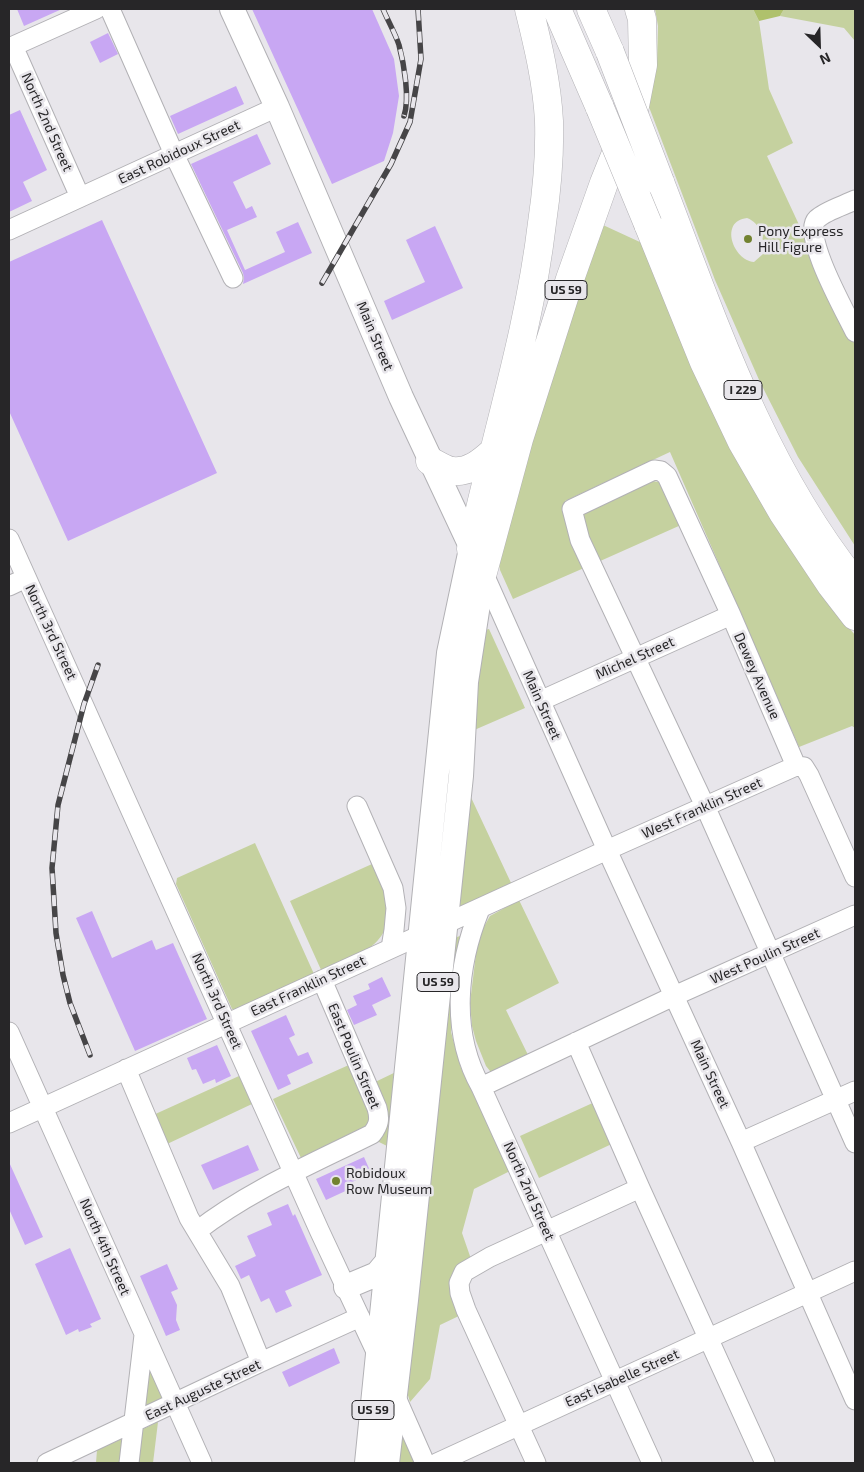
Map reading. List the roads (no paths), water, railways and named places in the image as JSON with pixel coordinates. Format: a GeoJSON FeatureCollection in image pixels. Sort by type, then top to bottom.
{"type":"FeatureCollection","features":[{"type":"Feature","properties":{"kind":"highway","name":"US 59"},"geometry":{"type":"LineString","coordinates":[[477,561],[494,451],[519,353],[536,271],[549,162],[549,119],[541,60],[530,9]]}},
{"type":"Feature","properties":{"kind":"highway","name":"I 229"},"geometry":{"type":"LineString","coordinates":[[557,9],[600,108],[704,362],[742,442],[782,513],[831,585],[855,616]]}},
{"type":"Feature","properties":{"kind":"highway","name":"I 229"},"geometry":{"type":"LineString","coordinates":[[591,9],[610,52],[725,349],[762,433],[799,501],[855,583]]}},
{"type":"Feature","properties":{"kind":"highway","name":"US 59"},"geometry":{"type":"LineString","coordinates":[[477,561],[519,439],[567,288],[604,184],[635,106],[643,65],[642,19],[639,9]]}},
{"type":"Feature","properties":{"kind":"highway"},"geometry":{"type":"LineString","coordinates":[[430,461],[450,471],[464,470],[480,464],[494,451]]}},
{"type":"Feature","properties":{"kind":"main road","name":"Main Street"},"geometry":{"type":"LineString","coordinates":[[232,9],[277,106],[401,397],[477,561]]}},
{"type":"Feature","properties":{"kind":"main road","name":"US 59"},"geometry":{"type":"LineString","coordinates":[[387,1463],[461,776],[466,682],[477,561]]}},
{"type":"Feature","properties":{"kind":"main road","name":"US 59"},"geometry":{"type":"LineString","coordinates":[[367,1463],[449,653],[477,561]]}},
{"type":"Feature","properties":{"kind":"main road"},"geometry":{"type":"LineString","coordinates":[[346,1287],[377,1274],[387,1262]]}},
{"type":"Feature","properties":{"kind":"street"},"geometry":{"type":"LineString","coordinates":[[11,47],[96,9]]}},
{"type":"Feature","properties":{"kind":"street"},"geometry":{"type":"LineString","coordinates":[[110,9],[174,154],[232,278]]}},
{"type":"Feature","properties":{"kind":"street","name":"North 2nd Street"},"geometry":{"type":"LineString","coordinates":[[11,47],[80,197]]}},
{"type":"Feature","properties":{"kind":"street","name":"East Robidoux Street"},"geometry":{"type":"LineString","coordinates":[[9,230],[277,106]]}},
{"type":"Feature","properties":{"kind":"street"},"geometry":{"type":"LineString","coordinates":[[855,200],[822,216],[816,220],[813,227],[818,254],[855,332]]}},
{"type":"Feature","properties":{"kind":"street","name":"Dewey Avenue"},"geometry":{"type":"LineString","coordinates":[[635,658],[580,540],[572,509],[654,470],[661,471],[667,476],[731,615],[796,766],[804,768],[809,774],[855,877]]}},
{"type":"Feature","properties":{"kind":"street","name":"North 3rd Street"},"geometry":{"type":"LineString","coordinates":[[9,539],[293,1171],[379,1357],[424,1463]]}},
{"type":"Feature","properties":{"kind":"street","name":"Main Street"},"geometry":{"type":"LineString","coordinates":[[477,561],[607,850],[742,1142],[855,1400]]}},
{"type":"Feature","properties":{"kind":"street"},"geometry":{"type":"LineString","coordinates":[[9,586],[26,578]]}},
{"type":"Feature","properties":{"kind":"street","name":"Michel Street"},"geometry":{"type":"LineString","coordinates":[[540,701],[731,615]]}},
{"type":"Feature","properties":{"kind":"street"},"geometry":{"type":"LineString","coordinates":[[635,658],[705,806],[855,1143]]}},
{"type":"Feature","properties":{"kind":"street","name":"West Franklin Street"},"geometry":{"type":"LineString","coordinates":[[607,850],[796,766]]}},
{"type":"Feature","properties":{"kind":"street"},"geometry":{"type":"LineString","coordinates":[[357,806],[393,888],[396,908],[391,948]]}},
{"type":"Feature","properties":{"kind":"street","name":"East Franklin Street"},"geometry":{"type":"LineString","coordinates":[[9,1123],[607,850]]}},
{"type":"Feature","properties":{"kind":"street","name":"North 2nd Street"},"geometry":{"type":"LineString","coordinates":[[480,909],[472,929],[464,962],[460,1021],[463,1041],[471,1069],[481,1087],[652,1463]]}},
{"type":"Feature","properties":{"kind":"street","name":"West Poulin Street"},"geometry":{"type":"LineString","coordinates":[[674,996],[855,915]]}},
{"type":"Feature","properties":{"kind":"street","name":"East Poulin Street"},"geometry":{"type":"LineString","coordinates":[[197,1231],[241,1200],[293,1171],[372,1134],[378,1126],[378,1108],[322,980]]}},
{"type":"Feature","properties":{"kind":"street"},"geometry":{"type":"LineString","coordinates":[[481,1087],[674,996]]}},
{"type":"Feature","properties":{"kind":"street","name":"North 4th Street"},"geometry":{"type":"LineString","coordinates":[[9,1032],[202,1463]]}},
{"type":"Feature","properties":{"kind":"street"},"geometry":{"type":"LineString","coordinates":[[576,1042],[765,1463]]}},
{"type":"Feature","properties":{"kind":"street"},"geometry":{"type":"LineString","coordinates":[[126,1069],[189,1218],[230,1286],[261,1362]]}},
{"type":"Feature","properties":{"kind":"street"},"geometry":{"type":"LineString","coordinates":[[742,1142],[855,1091]]}},
{"type":"Feature","properties":{"kind":"street"},"geometry":{"type":"LineString","coordinates":[[536,1463],[466,1310],[460,1293],[459,1283],[464,1272],[490,1257],[640,1188]]}},
{"type":"Feature","properties":{"kind":"street","name":"East Isabelle Street"},"geometry":{"type":"LineString","coordinates":[[437,1463],[519,1424],[709,1340],[855,1271]]}},
{"type":"Feature","properties":{"kind":"street","name":"East Auguste Street"},"geometry":{"type":"LineString","coordinates":[[47,1463],[261,1362],[360,1318]]}},
{"type":"Feature","properties":{"kind":"street"},"geometry":{"type":"LineString","coordinates":[[129,1463],[144,1334]]}},
{"type":"Feature","properties":{"kind":"railway"},"geometry":{"type":"LineString","coordinates":[[383,9],[399,45],[403,62],[406,81],[406,109],[404,116]]}},
{"type":"Feature","properties":{"kind":"railway"},"geometry":{"type":"LineString","coordinates":[[322,283],[391,164],[410,122],[421,59],[418,9]]}},
{"type":"Feature","properties":{"kind":"railway"},"geometry":{"type":"LineString","coordinates":[[90,1055],[70,1003],[63,975],[56,933],[52,868],[58,805],[84,704],[98,665]]}},
{"type":"Feature","properties":{"kind":"place","name":"Pony Express Hill Figure"},"geometry":{"type":"Point","coordinates":[748,239]}},
{"type":"Feature","properties":{"kind":"place","name":"Robidoux Row Museum"},"geometry":{"type":"Point","coordinates":[336,1181]}}]}
